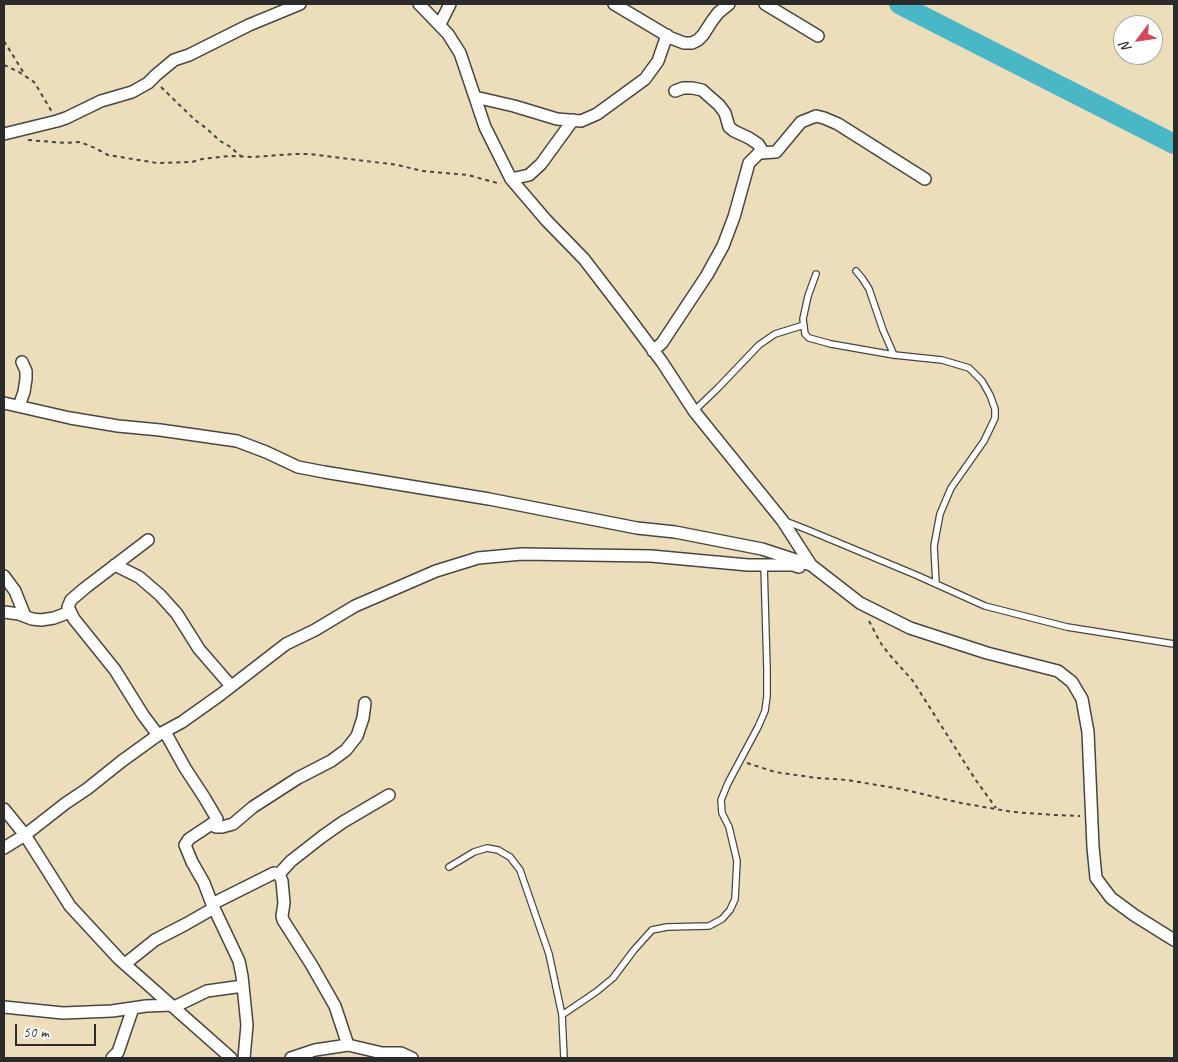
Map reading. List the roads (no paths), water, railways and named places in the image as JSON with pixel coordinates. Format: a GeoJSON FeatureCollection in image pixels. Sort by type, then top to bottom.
{"type":"FeatureCollection","features":[{"type":"Feature","properties":{"kind":"street"},"geometry":{"type":"LineString","coordinates":[[4,134],[57,121],[101,101],[132,92],[148,83],[174,60],[189,55],[249,25],[300,4]]}},
{"type":"Feature","properties":{"kind":"street"},"geometry":{"type":"LineString","coordinates":[[419,4],[440,24],[460,53],[485,127],[513,182],[584,259],[654,351],[694,411],[782,520],[811,565],[860,602],[910,628],[987,653],[1058,671],[1072,682],[1082,699],[1088,732],[1096,878],[1111,898],[1174,940]]}},
{"type":"Feature","properties":{"kind":"street"},"geometry":{"type":"LineString","coordinates":[[440,24],[450,4]]}},
{"type":"Feature","properties":{"kind":"street"},"geometry":{"type":"LineString","coordinates":[[614,4],[667,36],[684,43],[692,43],[698,40],[718,13],[729,4]]}},
{"type":"Feature","properties":{"kind":"street"},"geometry":{"type":"LineString","coordinates":[[765,4],[818,36]]}},
{"type":"Feature","properties":{"kind":"street"},"geometry":{"type":"LineString","coordinates":[[475,96],[557,119],[581,121],[597,114],[645,79],[658,61],[667,36]]}},
{"type":"Feature","properties":{"kind":"street"},"geometry":{"type":"LineString","coordinates":[[675,91],[683,88],[702,90],[725,113],[729,127],[734,132],[758,144],[764,153]]}},
{"type":"Feature","properties":{"kind":"street"},"geometry":{"type":"LineString","coordinates":[[654,351],[714,264],[734,217],[749,163],[759,153],[776,152],[801,122],[816,116],[838,124],[925,179]]}},
{"type":"Feature","properties":{"kind":"street"},"geometry":{"type":"LineString","coordinates":[[513,182],[529,175],[541,164],[573,120]]}},
{"type":"Feature","properties":{"kind":"street"},"geometry":{"type":"LineString","coordinates":[[19,406],[26,379],[26,371],[22,362]]}},
{"type":"Feature","properties":{"kind":"street"},"geometry":{"type":"LineString","coordinates":[[4,403],[70,418],[118,426],[237,441],[298,467],[489,499],[637,528],[675,532],[762,550],[811,565]]}},
{"type":"Feature","properties":{"kind":"street"},"geometry":{"type":"LineString","coordinates":[[148,540],[84,588],[71,600],[68,607],[115,670],[143,715],[162,734],[216,816],[216,821],[189,839],[185,845],[239,961],[247,1025],[244,1058]]}},
{"type":"Feature","properties":{"kind":"street"},"geometry":{"type":"LineString","coordinates":[[4,848],[25,835],[122,761],[182,722],[286,644],[315,630],[355,606],[436,571],[478,558],[522,554],[651,556],[748,565],[792,565],[822,574]]}},
{"type":"Feature","properties":{"kind":"street"},"geometry":{"type":"LineString","coordinates":[[114,565],[139,577],[160,595],[177,614],[199,649],[231,686]]}},
{"type":"Feature","properties":{"kind":"street"},"geometry":{"type":"LineString","coordinates":[[4,576],[15,591],[25,616]]}},
{"type":"Feature","properties":{"kind":"street"},"geometry":{"type":"LineString","coordinates":[[4,612],[41,620],[54,618],[70,612]]}},
{"type":"Feature","properties":{"kind":"street"},"geometry":{"type":"LineString","coordinates":[[211,824],[216,827],[233,824],[253,807],[298,778],[331,762],[346,750],[357,736],[363,718],[365,703]]}},
{"type":"Feature","properties":{"kind":"street"},"geometry":{"type":"LineString","coordinates":[[125,964],[155,940],[274,873],[278,874],[291,861],[323,836],[389,795]]}},
{"type":"Feature","properties":{"kind":"street"},"geometry":{"type":"LineString","coordinates":[[4,809],[25,835],[70,906],[125,964],[231,1058]]}},
{"type":"Feature","properties":{"kind":"street"},"geometry":{"type":"LineString","coordinates":[[278,874],[283,888],[283,920],[335,1006],[348,1046]]}},
{"type":"Feature","properties":{"kind":"street"},"geometry":{"type":"LineString","coordinates":[[4,1007],[64,1013],[112,1011],[146,1006],[173,1006],[207,990],[243,986]]}},
{"type":"Feature","properties":{"kind":"street"},"geometry":{"type":"LineString","coordinates":[[112,1058],[118,1052],[133,1008]]}},
{"type":"Feature","properties":{"kind":"street"},"geometry":{"type":"LineString","coordinates":[[291,1058],[315,1050],[348,1046],[382,1053],[402,1053],[412,1058]]}},
{"type":"Feature","properties":{"kind":"lane"},"geometry":{"type":"LineString","coordinates":[[856,271],[869,289],[894,356]]}},
{"type":"Feature","properties":{"kind":"lane"},"geometry":{"type":"LineString","coordinates":[[816,274],[808,296],[803,319],[805,334],[809,338],[894,356],[942,360],[969,368],[982,381],[990,394],[995,410],[995,418],[991,428],[951,488],[940,514],[934,546],[936,584]]}},
{"type":"Feature","properties":{"kind":"lane"},"geometry":{"type":"LineString","coordinates":[[694,411],[759,345],[775,334],[804,325]]}},
{"type":"Feature","properties":{"kind":"lane"},"geometry":{"type":"LineString","coordinates":[[782,520],[985,606],[1067,627],[1174,644]]}},
{"type":"Feature","properties":{"kind":"lane"},"geometry":{"type":"LineString","coordinates":[[562,1015],[613,978],[652,930],[667,927],[709,926],[722,919],[730,910],[734,898],[737,862],[729,827],[722,813],[721,800],[765,711],[767,669],[764,565]]}},
{"type":"Feature","properties":{"kind":"lane"},"geometry":{"type":"LineString","coordinates":[[449,866],[474,852],[487,848],[498,850],[510,857],[520,870],[549,954],[562,1015],[564,1058]]}},
{"type":"Feature","properties":{"kind":"waterway"},"geometry":{"type":"LineString","coordinates":[[899,4],[1174,144]]}}]}
